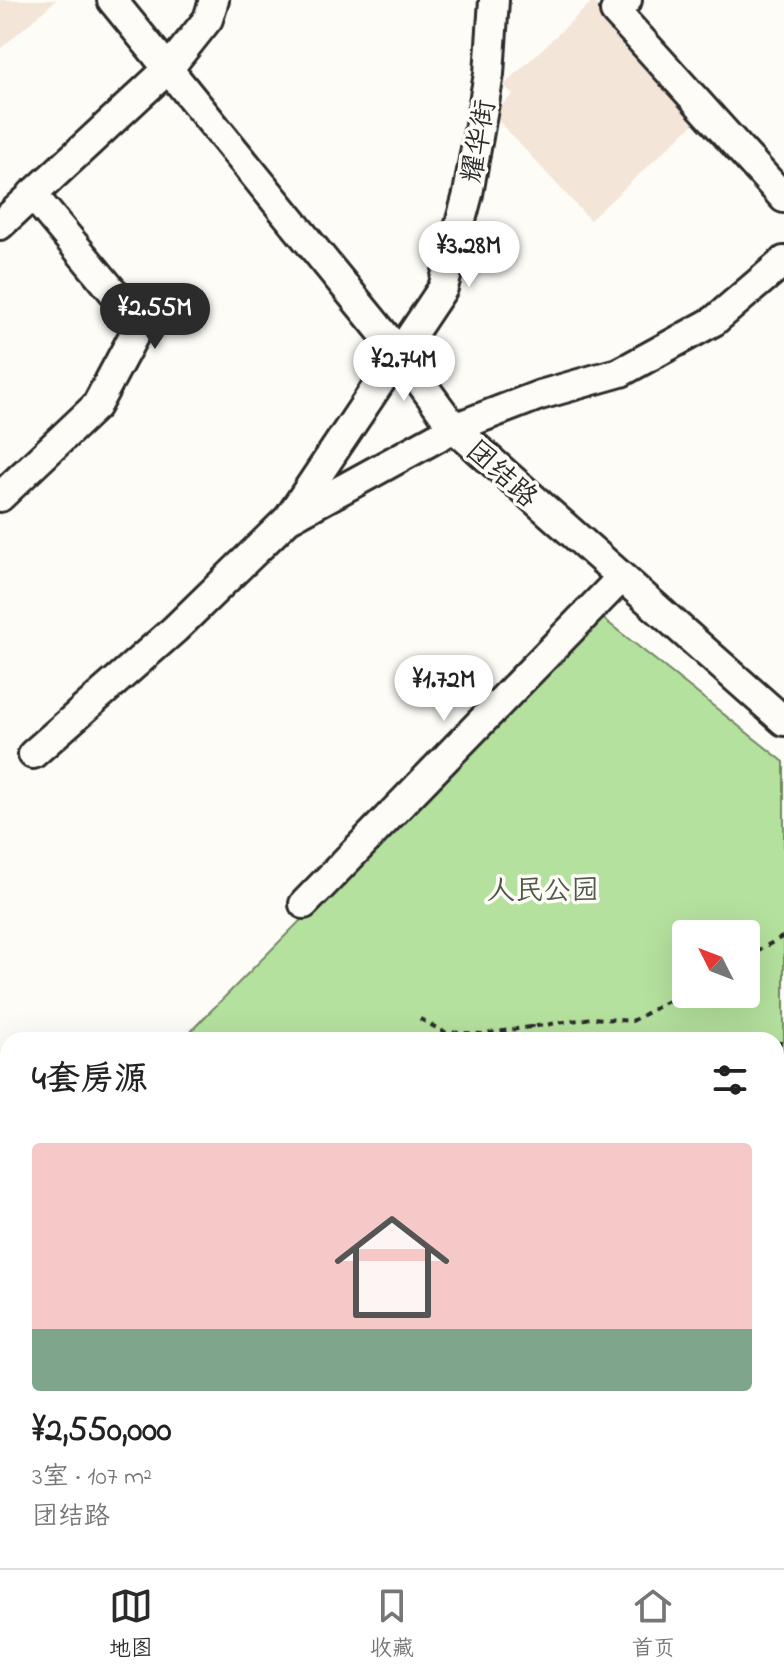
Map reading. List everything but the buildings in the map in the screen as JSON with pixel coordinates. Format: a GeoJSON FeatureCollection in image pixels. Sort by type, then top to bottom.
{"type":"FeatureCollection","features":[{"type":"Feature","properties":{"kind":"street","name":"团结路"},"geometry":{"type":"LineString","coordinates":[[112,0],[400,354],[454,428],[784,721]]}},
{"type":"Feature","properties":{"kind":"street"},"geometry":{"type":"LineString","coordinates":[[0,225],[169,68],[208,19],[214,0]]}},
{"type":"Feature","properties":{"kind":"street","name":"耀华街"},"geometry":{"type":"LineString","coordinates":[[288,519],[443,288],[468,194],[489,74],[494,0]]}},
{"type":"Feature","properties":{"kind":"street"},"geometry":{"type":"LineString","coordinates":[[627,0],[615,11],[784,198]]}},
{"type":"Feature","properties":{"kind":"street"},"geometry":{"type":"LineString","coordinates":[[0,497],[96,406],[140,324],[32,194]]}},
{"type":"Feature","properties":{"kind":"street"},"geometry":{"type":"LineString","coordinates":[[33,754],[175,629],[288,519],[454,428],[540,395],[621,372],[714,321],[784,261]]}},
{"type":"Feature","properties":{"kind":"street"},"geometry":{"type":"LineString","coordinates":[[304,904],[621,578]]}},
{"type":"Feature","properties":{"kind":"path"},"geometry":{"type":"LineString","coordinates":[[760,949],[784,936]]}},
{"type":"Feature","properties":{"kind":"path"},"geometry":{"type":"LineString","coordinates":[[494,1032],[592,1018],[632,1021],[672,999]]}},
{"type":"Feature","properties":{"kind":"path"},"geometry":{"type":"LineString","coordinates":[[420,1019],[444,1032]]}},
{"type":"Feature","properties":{"kind":"path"},"geometry":{"type":"LineString","coordinates":[[531,1032],[532,1025]]}},
{"type":"Feature","properties":{"kind":"shaded area"},"geometry":{"type":"Polygon","coordinates":[[[0,0],[56,0],[0,49],[0,0]]]}},
{"type":"Feature","properties":{"kind":"shaded area"},"geometry":{"type":"Polygon","coordinates":[[[593,1],[701,117],[590,220],[492,114],[513,95],[504,85],[593,1]]]}},
{"type":"Feature","properties":{"kind":"green space","name":"人民公园"},"geometry":{"type":"Polygon","coordinates":[[[601,617],[784,762],[784,1032],[190,1032],[601,617]]]}}]}
